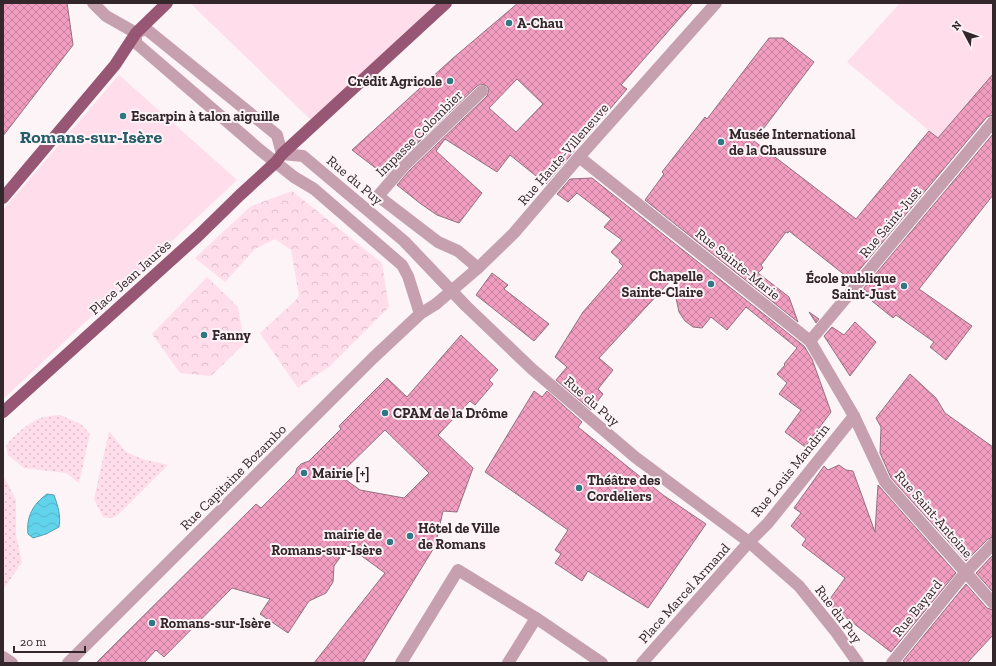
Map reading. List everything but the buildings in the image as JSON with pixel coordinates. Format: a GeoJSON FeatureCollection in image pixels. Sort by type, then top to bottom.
{"type":"FeatureCollection","features":[{"type":"Feature","properties":{"kind":"main road"},"geometry":{"type":"LineString","coordinates":[[3,198],[112,69],[136,33],[167,3]]}},
{"type":"Feature","properties":{"kind":"main road","name":"Place Jean Jaurès"},"geometry":{"type":"LineString","coordinates":[[3,412],[153,277],[446,3]]}},
{"type":"Feature","properties":{"kind":"street"},"geometry":{"type":"LineString","coordinates":[[93,3],[106,16],[136,33]]}},
{"type":"Feature","properties":{"kind":"street","name":"Rue Haute-Villeneuve"},"geometry":{"type":"LineString","coordinates":[[420,314],[436,304],[478,268],[514,233],[579,157],[716,3]]}},
{"type":"Feature","properties":{"kind":"street"},"geometry":{"type":"LineString","coordinates":[[136,33],[146,28],[277,135],[279,158]]}},
{"type":"Feature","properties":{"kind":"street"},"geometry":{"type":"LineString","coordinates":[[136,33],[136,43],[279,158],[294,177],[314,188],[402,265],[408,276],[420,314]]}},
{"type":"Feature","properties":{"kind":"street","name":"Impasse Colombier"},"geometry":{"type":"LineString","coordinates":[[478,268],[458,251],[438,242],[378,196],[404,166],[482,91]]}},
{"type":"Feature","properties":{"kind":"street","name":"Rue Saint-Just"},"geometry":{"type":"LineString","coordinates":[[810,341],[993,122]]}},
{"type":"Feature","properties":{"kind":"street","name":"Rue du Puy"},"geometry":{"type":"LineString","coordinates":[[279,158],[303,156],[404,241],[466,306],[538,374],[635,457],[749,542],[799,586],[836,632],[858,663]]}},
{"type":"Feature","properties":{"kind":"street","name":"Rue Sainte-Marie"},"geometry":{"type":"LineString","coordinates":[[579,157],[810,341],[854,416]]}},
{"type":"Feature","properties":{"kind":"street","name":"Rue Capitaine Bozambo"},"geometry":{"type":"LineString","coordinates":[[68,663],[373,358],[420,314]]}},
{"type":"Feature","properties":{"kind":"street","name":"Rue Louis Mandrin"},"geometry":{"type":"LineString","coordinates":[[749,542],[768,523],[854,416]]}},
{"type":"Feature","properties":{"kind":"street","name":"Rue Saint-Antoine"},"geometry":{"type":"LineString","coordinates":[[854,416],[885,482],[993,603]]}},
{"type":"Feature","properties":{"kind":"street","name":"Place Marcel Armand"},"geometry":{"type":"LineString","coordinates":[[642,663],[749,542]]}},
{"type":"Feature","properties":{"kind":"street","name":"Rue Bayard"},"geometry":{"type":"LineString","coordinates":[[892,663],[965,572],[993,544]]}},
{"type":"Feature","properties":{"kind":"street"},"geometry":{"type":"LineString","coordinates":[[401,663],[458,570],[536,618],[602,663]]}},
{"type":"Feature","properties":{"kind":"street"},"geometry":{"type":"LineString","coordinates":[[508,663],[536,618]]}},
{"type":"Feature","properties":{"kind":"street"},"geometry":{"type":"LineString","coordinates":[[3,657],[12,663]]}},
{"type":"Feature","properties":{"kind":"green space"},"geometry":{"type":"Polygon","coordinates":[[[190,3],[437,3],[312,121],[190,3]]]}},
{"type":"Feature","properties":{"kind":"green space"},"geometry":{"type":"Polygon","coordinates":[[[900,3],[993,3],[993,74],[938,138],[847,62],[900,3]]]}},
{"type":"Feature","properties":{"kind":"green space"},"geometry":{"type":"Polygon","coordinates":[[[119,75],[237,180],[3,399],[3,210],[119,75]]]}},
{"type":"Feature","properties":{"kind":"green space"},"geometry":{"type":"Polygon","coordinates":[[[292,191],[382,263],[389,307],[330,366],[298,388],[260,333],[295,301],[299,295],[291,250],[275,239],[255,249],[225,282],[195,258],[251,206],[292,191]]]}},
{"type":"Feature","properties":{"kind":"green space"},"geometry":{"type":"Polygon","coordinates":[[[207,277],[238,307],[244,344],[211,376],[180,373],[152,334],[207,277]]]}},
{"type":"Feature","properties":{"kind":"green space"},"geometry":{"type":"Polygon","coordinates":[[[60,415],[81,424],[90,434],[79,483],[66,473],[24,468],[8,455],[6,446],[26,426],[43,417],[60,415]]]}},
{"type":"Feature","properties":{"kind":"green space"},"geometry":{"type":"Polygon","coordinates":[[[109,431],[126,452],[142,459],[168,465],[119,514],[112,518],[103,517],[94,499],[109,431]]]}},
{"type":"Feature","properties":{"kind":"green space"},"geometry":{"type":"Polygon","coordinates":[[[3,475],[16,500],[16,535],[22,562],[3,590],[3,475]]]}},
{"type":"Feature","properties":{"kind":"water"},"geometry":{"type":"Polygon","coordinates":[[[47,494],[54,495],[57,503],[60,519],[59,527],[46,534],[33,538],[28,534],[29,517],[34,507],[47,494]]]}},
{"type":"Feature","properties":{"kind":"place","name":"A-Chau"},"geometry":{"type":"Point","coordinates":[509,23]}},
{"type":"Feature","properties":{"kind":"place","name":"Crédit Agricole"},"geometry":{"type":"Point","coordinates":[450,81]}},
{"type":"Feature","properties":{"kind":"place","name":"Escarpin à talon aiguille"},"geometry":{"type":"Point","coordinates":[123,116]}},
{"type":"Feature","properties":{"kind":"place","name":"Musée International de la Chaussure"},"geometry":{"type":"Point","coordinates":[721,142]}},
{"type":"Feature","properties":{"kind":"place","name":"Chapelle Sainte-Claire"},"geometry":{"type":"Point","coordinates":[711,284]}},
{"type":"Feature","properties":{"kind":"place","name":"École publique Saint-Just"},"geometry":{"type":"Point","coordinates":[904,286]}},
{"type":"Feature","properties":{"kind":"place","name":"Fanny"},"geometry":{"type":"Point","coordinates":[204,335]}},
{"type":"Feature","properties":{"kind":"place","name":"CPAM de la Drôme"},"geometry":{"type":"Point","coordinates":[385,413]}},
{"type":"Feature","properties":{"kind":"place","name":"Mairie [+]"},"geometry":{"type":"Point","coordinates":[304,473]}},
{"type":"Feature","properties":{"kind":"place","name":"Théâtre des Cordeliers"},"geometry":{"type":"Point","coordinates":[579,488]}},
{"type":"Feature","properties":{"kind":"place","name":"Hôtel de Ville de Romans"},"geometry":{"type":"Point","coordinates":[410,536]}},
{"type":"Feature","properties":{"kind":"place","name":"mairie de Romans-sur-Isère"},"geometry":{"type":"Point","coordinates":[390,542]}},
{"type":"Feature","properties":{"kind":"place","name":"Romans-sur-Isère"},"geometry":{"type":"Point","coordinates":[152,623]}},
{"type":"Feature","properties":{"kind":"district","name":"Romans-sur-Isère"},"geometry":{"type":"Point","coordinates":[91,137]}}]}
